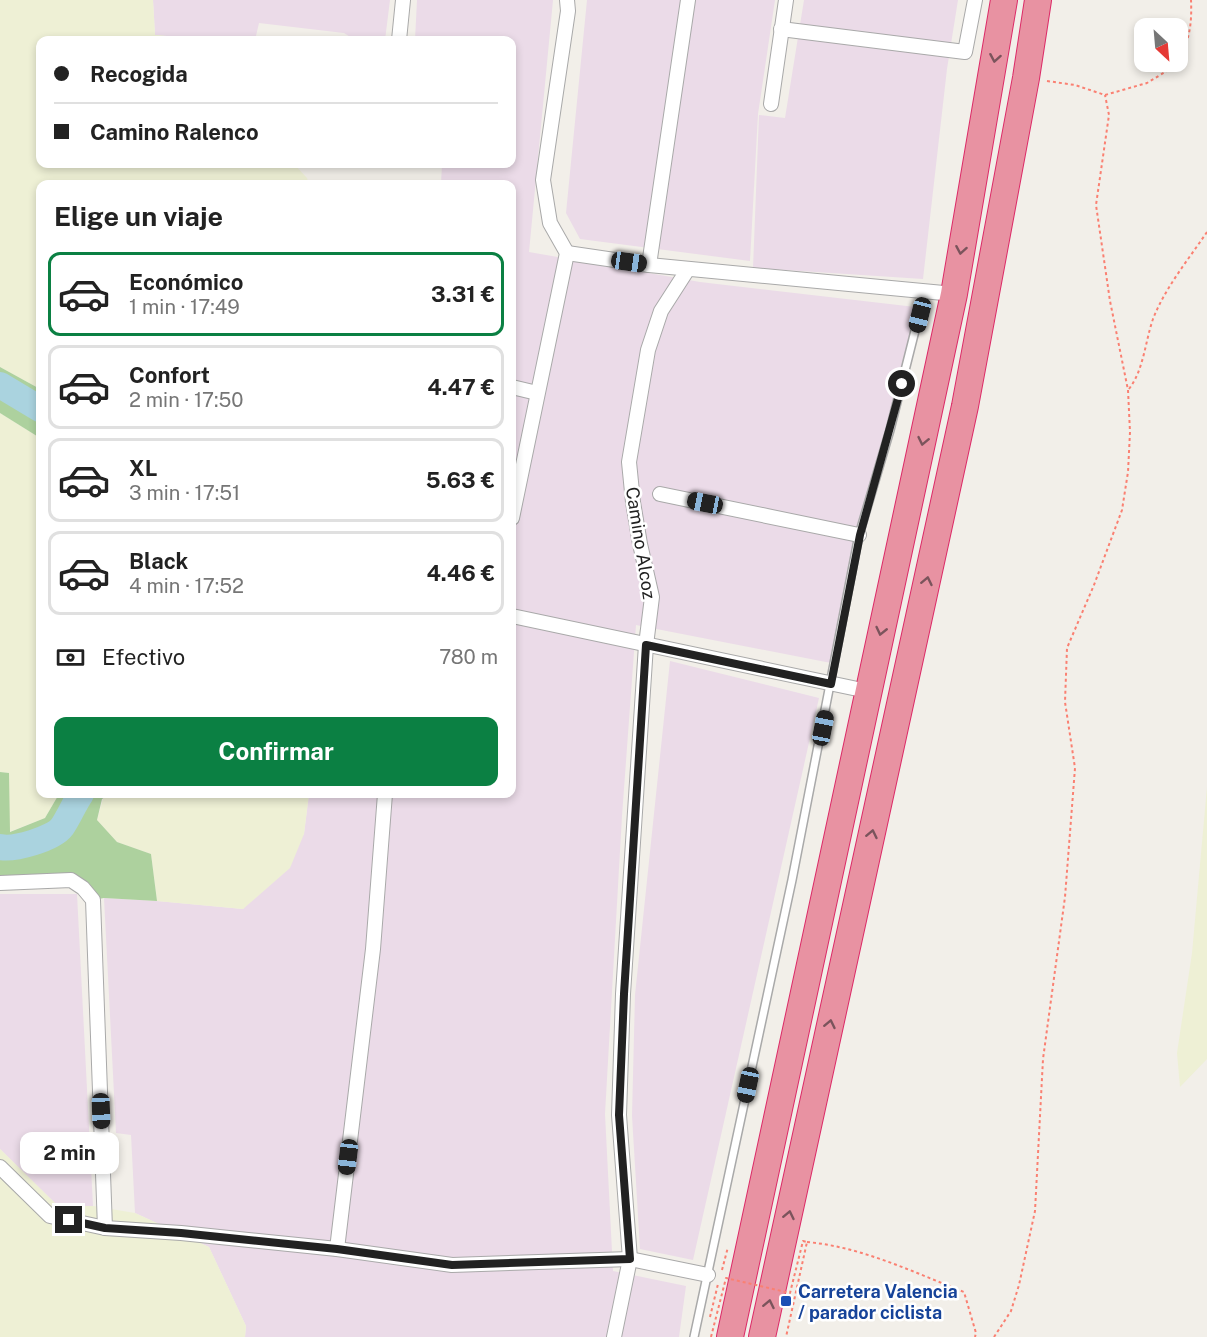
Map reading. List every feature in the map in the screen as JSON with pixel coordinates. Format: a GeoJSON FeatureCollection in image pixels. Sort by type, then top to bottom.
{"type":"FeatureCollection","features":[{"type":"Feature","properties":{"kind":"highway"},"geometry":{"type":"LineString","coordinates":[[730,1337],[954,294],[1004,0]]}},
{"type":"Feature","properties":{"kind":"highway"},"geometry":{"type":"LineString","coordinates":[[762,1337],[965,406],[1026,78],[1038,0]]}},
{"type":"Feature","properties":{"kind":"street"},"geometry":{"type":"LineString","coordinates":[[400,36],[404,0]]}},
{"type":"Feature","properties":{"kind":"street"},"geometry":{"type":"LineString","coordinates":[[516,498],[567,253],[550,223],[543,180],[568,11],[567,0]]}},
{"type":"Feature","properties":{"kind":"street"},"geometry":{"type":"LineString","coordinates":[[649,265],[688,0]]}},
{"type":"Feature","properties":{"kind":"street"},"geometry":{"type":"LineString","coordinates":[[771,104],[786,0]]}},
{"type":"Feature","properties":{"kind":"street"},"geometry":{"type":"LineString","coordinates":[[782,29],[965,52],[975,0]]}},
{"type":"Feature","properties":{"kind":"street"},"geometry":{"type":"LineString","coordinates":[[567,253],[649,265],[954,294]]}},
{"type":"Feature","properties":{"kind":"street","name":"Camino Alcoz"},"geometry":{"type":"LineString","coordinates":[[614,1337],[630,1259],[619,1115],[624,983],[646,645],[652,597],[640,544],[629,462],[648,350],[661,311],[688,269]]}},
{"type":"Feature","properties":{"kind":"street"},"geometry":{"type":"LineString","coordinates":[[516,388],[537,393]]}},
{"type":"Feature","properties":{"kind":"street"},"geometry":{"type":"LineString","coordinates":[[660,494],[860,535]]}},
{"type":"Feature","properties":{"kind":"street"},"geometry":{"type":"LineString","coordinates":[[516,617],[867,691]]}},
{"type":"Feature","properties":{"kind":"street"},"geometry":{"type":"LineString","coordinates":[[337,1249],[373,949],[385,798]]}},
{"type":"Feature","properties":{"kind":"street"},"geometry":{"type":"LineString","coordinates":[[0,883],[71,880],[83,888],[93,900],[105,1228]]}},
{"type":"Feature","properties":{"kind":"street"},"geometry":{"type":"LineString","coordinates":[[0,1167],[50,1216],[105,1228],[181,1233],[337,1249],[452,1265],[630,1259],[708,1275]]}},
{"type":"Feature","properties":{"kind":"lane"},"geometry":{"type":"LineString","coordinates":[[694,1337],[831,684],[860,535],[926,291]]}},
{"type":"Feature","properties":{"kind":"path"},"geometry":{"type":"LineString","coordinates":[[1188,38],[1192,24],[1191,0]]}},
{"type":"Feature","properties":{"kind":"path"},"geometry":{"type":"LineString","coordinates":[[1026,78],[1075,85],[1105,95],[1148,82],[1165,72]]}},
{"type":"Feature","properties":{"kind":"path"},"geometry":{"type":"LineString","coordinates":[[994,1337],[1011,1311],[1014,1302],[1035,1211],[1043,1059],[1065,897],[1075,768],[1065,702],[1067,648],[1122,510],[1128,472],[1130,432],[1128,390],[1110,301],[1096,205],[1109,115],[1105,95]]}},
{"type":"Feature","properties":{"kind":"path"},"geometry":{"type":"LineString","coordinates":[[1128,390],[1136,380],[1153,320],[1166,293],[1207,232]]}},
{"type":"Feature","properties":{"kind":"path"},"geometry":{"type":"LineString","coordinates":[[711,1337],[726,1278],[790,1293],[802,1241],[826,1244],[872,1256],[963,1292],[976,1333],[975,1337]]}},
{"type":"Feature","properties":{"kind":"path"},"geometry":{"type":"LineString","coordinates":[[786,1337],[807,1242]]}},
{"type":"Feature","properties":{"kind":"shaded area"},"geometry":{"type":"Polygon","coordinates":[[[153,0],[390,0],[386,36],[349,36],[344,33],[259,23],[256,36],[155,35],[153,0]]]}},
{"type":"Feature","properties":{"kind":"shaded area"},"geometry":{"type":"Polygon","coordinates":[[[417,0],[553,0],[529,252],[700,282],[924,308],[831,663],[636,625],[622,816],[605,1114],[613,1271],[686,1286],[679,1337],[245,1337],[246,1326],[209,1247],[135,1213],[131,1135],[116,1133],[104,898],[243,909],[304,834],[308,798],[516,798],[516,180],[441,180],[442,168],[516,168],[516,36],[415,36],[417,0]]]}},
{"type":"Feature","properties":{"kind":"shaded area"},"geometry":{"type":"Polygon","coordinates":[[[587,0],[775,0],[758,114],[750,261],[580,239],[566,213],[587,0]]]}},
{"type":"Feature","properties":{"kind":"shaded area"},"geometry":{"type":"Polygon","coordinates":[[[804,0],[958,0],[947,69],[923,279],[753,268],[759,115],[785,118],[804,0]]]}},
{"type":"Feature","properties":{"kind":"shaded area"},"geometry":{"type":"Polygon","coordinates":[[[670,661],[819,698],[693,1260],[640,1249],[632,1116],[635,995],[670,661]]]}},
{"type":"Feature","properties":{"kind":"shaded area"},"geometry":{"type":"Polygon","coordinates":[[[0,894],[77,894],[93,1206],[58,1206],[0,1149],[0,894]]]}},
{"type":"Feature","properties":{"kind":"green space"},"geometry":{"type":"Polygon","coordinates":[[[0,0],[153,0],[155,35],[167,36],[36,36],[36,168],[298,168],[308,180],[36,180],[36,387],[0,367],[0,0]]]}},
{"type":"Feature","properties":{"kind":"green space"},"geometry":{"type":"Polygon","coordinates":[[[0,367],[36,387],[36,436],[0,413],[0,367]]]}},
{"type":"Feature","properties":{"kind":"green space"},"geometry":{"type":"Polygon","coordinates":[[[0,413],[36,436],[36,798],[57,798],[45,818],[9,832],[9,773],[0,772],[0,413]]]}},
{"type":"Feature","properties":{"kind":"green space"},"geometry":{"type":"Polygon","coordinates":[[[0,772],[9,773],[10,832],[45,818],[57,798],[104,798],[97,820],[117,842],[151,854],[157,901],[104,898],[93,900],[71,880],[0,883],[0,772]]]}},
{"type":"Feature","properties":{"kind":"green space"},"geometry":{"type":"Polygon","coordinates":[[[1207,787],[1207,1059],[1180,1087],[1177,1053],[1192,953],[1207,787]]]}},
{"type":"Feature","properties":{"kind":"green space"},"geometry":{"type":"Polygon","coordinates":[[[308,798],[304,834],[290,868],[243,909],[157,901],[151,854],[117,842],[97,820],[103,799],[308,798]]]}},
{"type":"Feature","properties":{"kind":"green space"},"geometry":{"type":"Polygon","coordinates":[[[0,1149],[58,1206],[93,1206],[135,1213],[209,1247],[246,1326],[245,1337],[0,1337],[0,1149]]]}},
{"type":"Feature","properties":{"kind":"waterway"},"geometry":{"type":"LineString","coordinates":[[0,385],[36,407]]}},
{"type":"Feature","properties":{"kind":"waterway"},"geometry":{"type":"LineString","coordinates":[[0,847],[33,843],[50,836],[62,827],[79,798]]}},
{"type":"Feature","properties":{"kind":"place","name":"Carretera Valencia / parador ciclista"},"geometry":{"type":"Point","coordinates":[786,1301]}},
{"type":"Feature","properties":{"kind":"route"},"geometry":{"type":"LineString","coordinates":[[69,1220],[105,1228],[181,1233],[337,1249],[452,1265],[630,1259],[619,1115],[624,994],[646,645],[831,684],[860,535],[902,384]]}}]}
